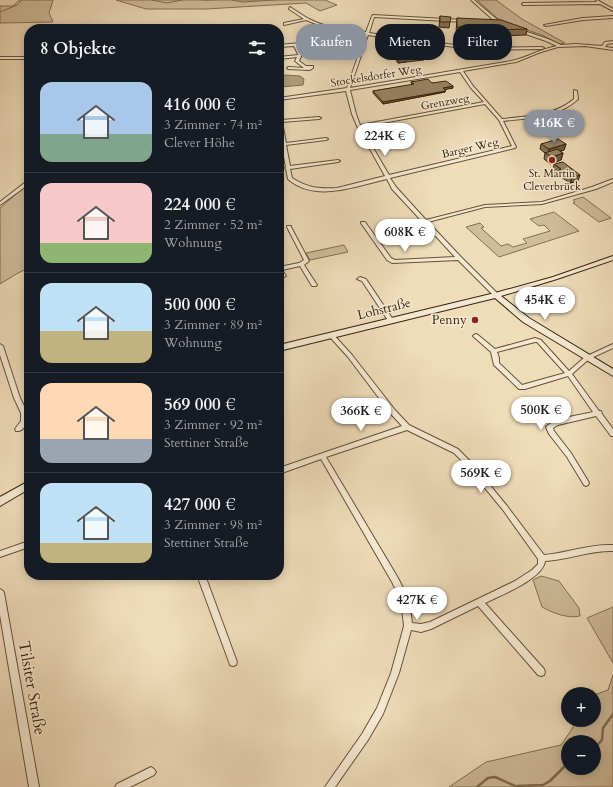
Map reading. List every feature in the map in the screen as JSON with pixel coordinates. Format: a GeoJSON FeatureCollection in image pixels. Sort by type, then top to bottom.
{"type":"FeatureCollection","features":[{"type":"Feature","properties":{"kind":"main road","name":"Lohstraße"},"geometry":{"type":"LineString","coordinates":[[284,347],[496,295],[555,278],[613,258]]}},
{"type":"Feature","properties":{"kind":"main road"},"geometry":{"type":"LineString","coordinates":[[496,295],[526,320],[613,373]]}},
{"type":"Feature","properties":{"kind":"main road"},"geometry":{"type":"LineString","coordinates":[[0,502],[24,488]]}},
{"type":"Feature","properties":{"kind":"street"},"geometry":{"type":"LineString","coordinates":[[472,0],[500,23]]}},
{"type":"Feature","properties":{"kind":"street"},"geometry":{"type":"LineString","coordinates":[[595,0],[613,10]]}},
{"type":"Feature","properties":{"kind":"street"},"geometry":{"type":"LineString","coordinates":[[523,4],[600,3]]}},
{"type":"Feature","properties":{"kind":"street"},"geometry":{"type":"LineString","coordinates":[[290,8],[321,24]]}},
{"type":"Feature","properties":{"kind":"street"},"geometry":{"type":"LineString","coordinates":[[468,21],[373,16],[367,35],[476,49],[518,50],[551,48]]}},
{"type":"Feature","properties":{"kind":"street"},"geometry":{"type":"LineString","coordinates":[[546,25],[583,19],[613,17]]}},
{"type":"Feature","properties":{"kind":"street"},"geometry":{"type":"LineString","coordinates":[[284,24],[307,18]]}},
{"type":"Feature","properties":{"kind":"street"},"geometry":{"type":"LineString","coordinates":[[493,23],[500,23]]}},
{"type":"Feature","properties":{"kind":"street"},"geometry":{"type":"LineString","coordinates":[[512,28],[560,46]]}},
{"type":"Feature","properties":{"kind":"street"},"geometry":{"type":"LineString","coordinates":[[603,47],[606,43],[613,42]]}},
{"type":"Feature","properties":{"kind":"street"},"geometry":{"type":"LineString","coordinates":[[284,45],[295,44],[296,47]]}},
{"type":"Feature","properties":{"kind":"street","name":"Stockelsdorfer Weg"},"geometry":{"type":"LineString","coordinates":[[284,98],[348,90],[522,60],[540,51],[560,46],[581,45],[613,49]]}},
{"type":"Feature","properties":{"kind":"street"},"geometry":{"type":"LineString","coordinates":[[284,58],[296,56]]}},
{"type":"Feature","properties":{"kind":"street"},"geometry":{"type":"LineString","coordinates":[[0,58],[24,58]]}},
{"type":"Feature","properties":{"kind":"street"},"geometry":{"type":"LineString","coordinates":[[289,68],[305,68],[297,60]]}},
{"type":"Feature","properties":{"kind":"street"},"geometry":{"type":"LineString","coordinates":[[358,60],[348,90],[354,114],[359,126],[387,177],[394,188],[459,258],[496,295]]}},
{"type":"Feature","properties":{"kind":"street","name":"Barger Weg"},"geometry":{"type":"LineString","coordinates":[[387,177],[514,146],[500,120],[472,87],[461,70]]}},
{"type":"Feature","properties":{"kind":"street"},"geometry":{"type":"LineString","coordinates":[[500,120],[561,110],[570,105],[576,99],[575,91]]}},
{"type":"Feature","properties":{"kind":"street","name":"Grenzweg"},"geometry":{"type":"LineString","coordinates":[[359,126],[486,104]]}},
{"type":"Feature","properties":{"kind":"street"},"geometry":{"type":"LineString","coordinates":[[284,120],[319,118]]}},
{"type":"Feature","properties":{"kind":"street"},"geometry":{"type":"LineString","coordinates":[[326,139],[284,144],[290,179],[301,187],[311,189],[337,188],[387,177]]}},
{"type":"Feature","properties":{"kind":"street"},"geometry":{"type":"LineString","coordinates":[[287,168],[338,161]]}},
{"type":"Feature","properties":{"kind":"street"},"geometry":{"type":"LineString","coordinates":[[426,221],[485,206],[542,203],[594,188],[613,180]]}},
{"type":"Feature","properties":{"kind":"street"},"geometry":{"type":"LineString","coordinates":[[0,204],[24,186]]}},
{"type":"Feature","properties":{"kind":"street"},"geometry":{"type":"LineString","coordinates":[[363,223],[389,259],[394,262],[459,258]]}},
{"type":"Feature","properties":{"kind":"street"},"geometry":{"type":"LineString","coordinates":[[284,268],[305,263],[306,259],[289,227]]}},
{"type":"Feature","properties":{"kind":"street"},"geometry":{"type":"LineString","coordinates":[[301,264],[314,285]]}},
{"type":"Feature","properties":{"kind":"street"},"geometry":{"type":"LineString","coordinates":[[360,279],[364,280],[391,321]]}},
{"type":"Feature","properties":{"kind":"street"},"geometry":{"type":"LineString","coordinates":[[332,335],[350,356],[365,378],[407,427],[456,451],[474,469],[542,558],[541,565],[535,572],[518,583],[431,625],[421,628],[408,626]]}},
{"type":"Feature","properties":{"kind":"street"},"geometry":{"type":"LineString","coordinates":[[476,336],[494,351],[496,364],[521,387],[569,374],[587,358],[613,346]]}},
{"type":"Feature","properties":{"kind":"street"},"geometry":{"type":"LineString","coordinates":[[494,351],[535,340],[539,341],[569,374],[613,434]]}},
{"type":"Feature","properties":{"kind":"street"},"geometry":{"type":"LineString","coordinates":[[0,346],[17,398],[24,410]]}},
{"type":"Feature","properties":{"kind":"street"},"geometry":{"type":"LineString","coordinates":[[586,483],[569,455],[550,432],[549,427],[556,423],[599,413]]}},
{"type":"Feature","properties":{"kind":"street"},"geometry":{"type":"LineString","coordinates":[[18,429],[24,422]]}},
{"type":"Feature","properties":{"kind":"street"},"geometry":{"type":"LineString","coordinates":[[284,469],[407,427]]}},
{"type":"Feature","properties":{"kind":"street"},"geometry":{"type":"LineString","coordinates":[[322,456],[395,580],[405,600],[408,626],[389,691],[380,711],[365,737],[330,787]]}},
{"type":"Feature","properties":{"kind":"street"},"geometry":{"type":"LineString","coordinates":[[0,554],[24,546]]}},
{"type":"Feature","properties":{"kind":"street"},"geometry":{"type":"LineString","coordinates":[[542,558],[556,558],[592,548],[613,548]]}},
{"type":"Feature","properties":{"kind":"street"},"geometry":{"type":"LineString","coordinates":[[202,580],[233,662]]}},
{"type":"Feature","properties":{"kind":"street","name":"Tilsiter Straße"},"geometry":{"type":"LineString","coordinates":[[0,593],[34,787]]}},
{"type":"Feature","properties":{"kind":"street"},"geometry":{"type":"LineString","coordinates":[[479,601],[541,672]]}},
{"type":"Feature","properties":{"kind":"street"},"geometry":{"type":"LineString","coordinates":[[120,787],[151,772]]}},
{"type":"Feature","properties":{"kind":"shaded area"},"geometry":{"type":"Polygon","coordinates":[[[19,0],[53,0],[49,13],[53,22],[0,23],[0,6],[13,6],[19,0]]]}},
{"type":"Feature","properties":{"kind":"shaded area"},"geometry":{"type":"Polygon","coordinates":[[[116,0],[325,0],[337,5],[320,11],[306,3],[206,9],[146,9],[116,0]]]}},
{"type":"Feature","properties":{"kind":"shaded area"},"geometry":{"type":"Polygon","coordinates":[[[477,0],[496,0],[522,19],[565,43],[559,44],[542,35],[512,25],[497,18],[477,0]]]}},
{"type":"Feature","properties":{"kind":"shaded area"},"geometry":{"type":"Polygon","coordinates":[[[285,75],[300,76],[304,79],[303,85],[284,87],[285,75]]]}},
{"type":"Feature","properties":{"kind":"shaded area"},"geometry":{"type":"Polygon","coordinates":[[[24,187],[24,270],[0,284],[0,208],[24,187]]]}},
{"type":"Feature","properties":{"kind":"shaded area"},"geometry":{"type":"Polygon","coordinates":[[[583,197],[611,218],[599,222],[573,203],[575,202],[573,200],[583,197]]]}},
{"type":"Feature","properties":{"kind":"shaded area"},"geometry":{"type":"Polygon","coordinates":[[[554,212],[579,231],[499,257],[466,227],[480,223],[484,227],[481,228],[501,246],[508,244],[513,247],[527,243],[523,239],[550,231],[544,225],[539,226],[530,219],[554,212]]]}},
{"type":"Feature","properties":{"kind":"shaded area"},"geometry":{"type":"Polygon","coordinates":[[[344,245],[348,252],[310,260],[306,253],[344,245]]]}},
{"type":"Feature","properties":{"kind":"shaded area"},"geometry":{"type":"Polygon","coordinates":[[[541,576],[559,581],[579,608],[580,616],[571,617],[561,615],[542,607],[533,580],[541,576]]]}},
{"type":"Feature","properties":{"kind":"shaded area"},"geometry":{"type":"Polygon","coordinates":[[[613,607],[613,663],[587,618],[613,607]]]}},
{"type":"Feature","properties":{"kind":"shaded area"},"geometry":{"type":"Polygon","coordinates":[[[613,675],[613,787],[449,787],[486,762],[561,745],[561,775],[601,775],[601,735],[568,735],[573,727],[601,727],[601,692],[608,690],[613,675]]]}},
{"type":"Feature","properties":{"kind":"building"},"geometry":{"type":"Polygon","coordinates":[[[440,16],[451,17],[450,22],[440,22],[440,16]]]}},
{"type":"Feature","properties":{"kind":"building"},"geometry":{"type":"Polygon","coordinates":[[[457,18],[501,20],[527,29],[512,30],[512,24],[457,24],[457,18]]]}},
{"type":"Feature","properties":{"kind":"building"},"geometry":{"type":"Polygon","coordinates":[[[428,79],[432,83],[446,81],[453,86],[443,88],[446,91],[383,102],[373,91],[414,84],[411,82],[428,79]]]}},
{"type":"Feature","properties":{"kind":"building"},"geometry":{"type":"Polygon","coordinates":[[[558,139],[566,144],[549,149],[541,144],[558,139]]]}},
{"type":"Feature","properties":{"kind":"building"},"geometry":{"type":"Polygon","coordinates":[[[557,149],[563,153],[552,157],[545,153],[557,149]]]}},
{"type":"Feature","properties":{"kind":"building"},"geometry":{"type":"Polygon","coordinates":[[[563,162],[580,175],[572,178],[559,170],[561,169],[554,164],[563,162]]]}},
{"type":"Feature","properties":{"kind":"waterway"},"geometry":{"type":"LineString","coordinates":[[0,12],[17,5],[22,0]]}},
{"type":"Feature","properties":{"kind":"waterway"},"geometry":{"type":"LineString","coordinates":[[152,0],[167,3],[182,0]]}},
{"type":"Feature","properties":{"kind":"waterway"},"geometry":{"type":"LineString","coordinates":[[203,0],[214,0]]}},
{"type":"Feature","properties":{"kind":"waterway"},"geometry":{"type":"LineString","coordinates":[[232,0],[243,2],[275,0]]}},
{"type":"Feature","properties":{"kind":"waterway"},"geometry":{"type":"LineString","coordinates":[[601,741],[603,728],[613,714]]}},
{"type":"Feature","properties":{"kind":"waterway"},"geometry":{"type":"LineString","coordinates":[[477,787],[488,778],[495,777],[515,786],[543,785],[550,781],[561,770]]}},
{"type":"Feature","properties":{"kind":"place","name":"St. Martin Cleverbrück"},"geometry":{"type":"Point","coordinates":[552,160]}},
{"type":"Feature","properties":{"kind":"place","name":"Penny"},"geometry":{"type":"Point","coordinates":[475,320]}}]}
